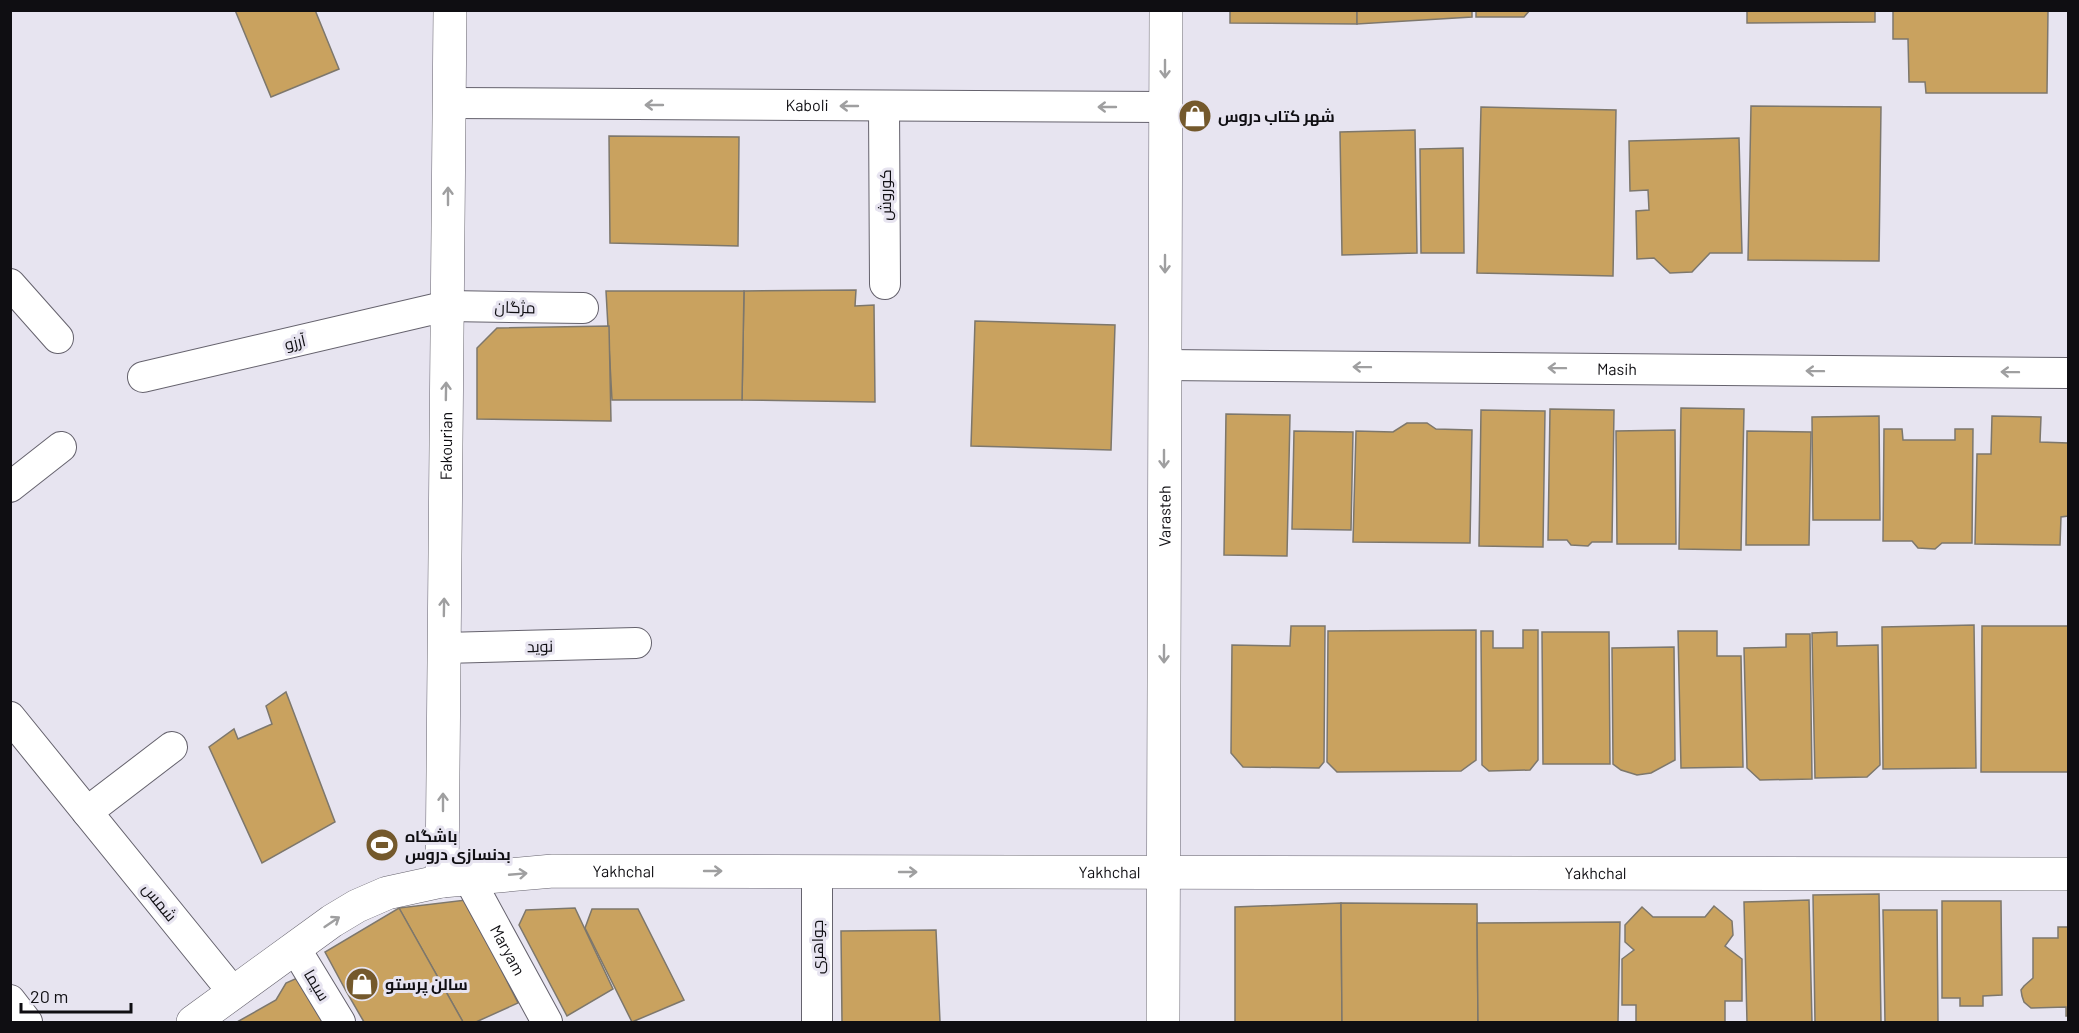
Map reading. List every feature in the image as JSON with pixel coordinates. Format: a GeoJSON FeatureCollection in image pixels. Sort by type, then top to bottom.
{"type":"FeatureCollection","features":[{"type":"Feature","properties":{"kind":"street","name":"Fakourian"},"geometry":{"type":"LineString","coordinates":[[450,10],[444,648],[456,880]]}},
{"type":"Feature","properties":{"kind":"street","name":"Varasteh"},"geometry":{"type":"LineString","coordinates":[[1163,1023],[1166,10]]}},
{"type":"Feature","properties":{"kind":"street","name":"Kaboli"},"geometry":{"type":"LineString","coordinates":[[449,104],[1165,107]]}},
{"type":"Feature","properties":{"kind":"street","name":"کوروش"},"geometry":{"type":"LineString","coordinates":[[885,106],[885,284]]}},
{"type":"Feature","properties":{"kind":"street"},"geometry":{"type":"LineString","coordinates":[[10,284],[58,338]]}},
{"type":"Feature","properties":{"kind":"street","name":"مژگان"},"geometry":{"type":"LineString","coordinates":[[447,306],[583,308]]}},
{"type":"Feature","properties":{"kind":"street","name":"آرزو"},"geometry":{"type":"LineString","coordinates":[[143,377],[447,306]]}},
{"type":"Feature","properties":{"kind":"street","name":"Masih"},"geometry":{"type":"LineString","coordinates":[[1165,365],[2068,373]]}},
{"type":"Feature","properties":{"kind":"street"},"geometry":{"type":"LineString","coordinates":[[10,487],[61,447]]}},
{"type":"Feature","properties":{"kind":"street","name":"نوید"},"geometry":{"type":"LineString","coordinates":[[444,648],[636,644]]}},
{"type":"Feature","properties":{"kind":"street","name":"شمس"},"geometry":{"type":"LineString","coordinates":[[10,717],[233,993]]}},
{"type":"Feature","properties":{"kind":"street"},"geometry":{"type":"LineString","coordinates":[[87,812],[172,747]]}},
{"type":"Feature","properties":{"kind":"street","name":"Yakhchal"},"geometry":{"type":"LineString","coordinates":[[193,1023],[295,948],[357,906],[387,892],[456,880],[553,871],[2068,874]]}},
{"type":"Feature","properties":{"kind":"street","name":"جواهری"},"geometry":{"type":"LineString","coordinates":[[817,871],[817,1023]]}},
{"type":"Feature","properties":{"kind":"street","name":"Maryam"},"geometry":{"type":"LineString","coordinates":[[456,880],[548,1023]]}},
{"type":"Feature","properties":{"kind":"street","name":"سیما"},"geometry":{"type":"LineString","coordinates":[[295,948],[340,1023]]}},
{"type":"Feature","properties":{"kind":"street"},"geometry":{"type":"LineString","coordinates":[[10,1000],[27,1023]]}},
{"type":"Feature","properties":{"kind":"building"},"geometry":{"type":"Polygon","coordinates":[[[235,10],[315,10],[339,69],[271,97],[235,10]]]}},
{"type":"Feature","properties":{"kind":"building"},"geometry":{"type":"Polygon","coordinates":[[[1230,10],[1357,10],[1357,24],[1230,23],[1230,10]]]}},
{"type":"Feature","properties":{"kind":"building"},"geometry":{"type":"Polygon","coordinates":[[[1357,10],[1472,10],[1472,17],[1357,24],[1357,10]]]}},
{"type":"Feature","properties":{"kind":"building"},"geometry":{"type":"Polygon","coordinates":[[[1476,10],[1530,10],[1524,17],[1476,17],[1476,10]]]}},
{"type":"Feature","properties":{"kind":"building"},"geometry":{"type":"Polygon","coordinates":[[[1747,10],[1875,10],[1875,22],[1747,23],[1747,10]]]}},
{"type":"Feature","properties":{"kind":"building"},"geometry":{"type":"Polygon","coordinates":[[[1893,10],[2048,10],[2047,93],[1926,93],[1925,82],[1909,82],[1908,39],[1893,39],[1893,10]]]}},
{"type":"Feature","properties":{"kind":"building"},"geometry":{"type":"Polygon","coordinates":[[[1751,106],[1881,107],[1879,261],[1748,260],[1751,106]]]}},
{"type":"Feature","properties":{"kind":"building"},"geometry":{"type":"Polygon","coordinates":[[[1481,107],[1616,110],[1613,276],[1477,273],[1481,107]]]}},
{"type":"Feature","properties":{"kind":"building"},"geometry":{"type":"Polygon","coordinates":[[[1415,130],[1417,253],[1342,255],[1340,132],[1415,130]]]}},
{"type":"Feature","properties":{"kind":"building"},"geometry":{"type":"Polygon","coordinates":[[[609,136],[739,137],[738,246],[610,243],[609,136]]]}},
{"type":"Feature","properties":{"kind":"building"},"geometry":{"type":"Polygon","coordinates":[[[1739,138],[1742,253],[1710,253],[1692,272],[1670,273],[1654,258],[1637,259],[1636,211],[1649,210],[1648,190],[1630,191],[1629,141],[1739,138]]]}},
{"type":"Feature","properties":{"kind":"building"},"geometry":{"type":"Polygon","coordinates":[[[1463,148],[1464,253],[1421,253],[1420,149],[1463,148]]]}},
{"type":"Feature","properties":{"kind":"building"},"geometry":{"type":"Polygon","coordinates":[[[856,290],[855,306],[874,305],[875,402],[742,400],[744,291],[856,290]]]}},
{"type":"Feature","properties":{"kind":"building"},"geometry":{"type":"Polygon","coordinates":[[[606,291],[744,291],[742,400],[612,400],[606,291]]]}},
{"type":"Feature","properties":{"kind":"building"},"geometry":{"type":"Polygon","coordinates":[[[975,321],[1115,325],[1111,450],[971,446],[975,321]]]}},
{"type":"Feature","properties":{"kind":"building"},"geometry":{"type":"Polygon","coordinates":[[[609,326],[611,421],[477,419],[477,348],[497,328],[609,326]]]}},
{"type":"Feature","properties":{"kind":"building"},"geometry":{"type":"Polygon","coordinates":[[[1681,408],[1744,409],[1741,550],[1679,549],[1681,408]]]}},
{"type":"Feature","properties":{"kind":"building"},"geometry":{"type":"Polygon","coordinates":[[[1550,409],[1614,410],[1612,542],[1592,542],[1588,546],[1571,545],[1567,540],[1548,540],[1550,409]]]}},
{"type":"Feature","properties":{"kind":"building"},"geometry":{"type":"Polygon","coordinates":[[[1481,410],[1545,411],[1543,547],[1479,546],[1481,410]]]}},
{"type":"Feature","properties":{"kind":"building"},"geometry":{"type":"Polygon","coordinates":[[[1226,414],[1290,415],[1287,556],[1224,555],[1226,414]]]}},
{"type":"Feature","properties":{"kind":"building"},"geometry":{"type":"Polygon","coordinates":[[[1879,416],[1880,520],[1813,520],[1812,417],[1879,416]]]}},
{"type":"Feature","properties":{"kind":"building"},"geometry":{"type":"Polygon","coordinates":[[[1992,416],[2041,417],[2040,442],[2068,443],[2068,516],[2061,517],[2060,545],[1975,544],[1977,454],[1991,454],[1992,416]]]}},
{"type":"Feature","properties":{"kind":"building"},"geometry":{"type":"Polygon","coordinates":[[[1407,423],[1427,423],[1436,429],[1472,430],[1470,543],[1353,542],[1356,431],[1393,432],[1407,423]]]}},
{"type":"Feature","properties":{"kind":"building"},"geometry":{"type":"Polygon","coordinates":[[[1884,429],[1902,429],[1903,440],[1955,440],[1955,429],[1973,429],[1972,543],[1942,543],[1935,549],[1918,548],[1912,541],[1883,541],[1884,429]]]}},
{"type":"Feature","properties":{"kind":"building"},"geometry":{"type":"Polygon","coordinates":[[[1675,430],[1676,544],[1617,544],[1616,431],[1675,430]]]}},
{"type":"Feature","properties":{"kind":"building"},"geometry":{"type":"Polygon","coordinates":[[[1294,431],[1353,432],[1351,530],[1292,529],[1294,431]]]}},
{"type":"Feature","properties":{"kind":"building"},"geometry":{"type":"Polygon","coordinates":[[[1747,431],[1811,432],[1809,545],[1746,545],[1747,431]]]}},
{"type":"Feature","properties":{"kind":"building"},"geometry":{"type":"Polygon","coordinates":[[[1974,625],[1976,768],[1883,769],[1882,627],[1974,625]]]}},
{"type":"Feature","properties":{"kind":"building"},"geometry":{"type":"Polygon","coordinates":[[[1291,626],[1325,626],[1324,762],[1319,768],[1243,767],[1231,753],[1232,645],[1290,646],[1291,626]]]}},
{"type":"Feature","properties":{"kind":"building"},"geometry":{"type":"Polygon","coordinates":[[[1982,626],[2068,626],[2068,772],[1981,772],[1982,626]]]}},
{"type":"Feature","properties":{"kind":"building"},"geometry":{"type":"Polygon","coordinates":[[[1476,630],[1476,760],[1461,771],[1337,772],[1327,762],[1328,631],[1476,630]]]}},
{"type":"Feature","properties":{"kind":"building"},"geometry":{"type":"Polygon","coordinates":[[[1523,630],[1538,630],[1538,760],[1530,770],[1489,771],[1482,765],[1481,631],[1493,631],[1493,648],[1523,648],[1523,630]]]}},
{"type":"Feature","properties":{"kind":"building"},"geometry":{"type":"Polygon","coordinates":[[[1678,631],[1717,631],[1717,656],[1741,656],[1743,767],[1681,768],[1678,631]]]}},
{"type":"Feature","properties":{"kind":"building"},"geometry":{"type":"Polygon","coordinates":[[[1542,632],[1609,632],[1610,764],[1543,764],[1542,632]]]}},
{"type":"Feature","properties":{"kind":"building"},"geometry":{"type":"Polygon","coordinates":[[[1837,632],[1837,646],[1878,645],[1880,765],[1867,777],[1815,778],[1812,633],[1837,632]]]}},
{"type":"Feature","properties":{"kind":"building"},"geometry":{"type":"Polygon","coordinates":[[[1786,634],[1810,634],[1812,779],[1760,780],[1747,768],[1744,648],[1786,647],[1786,634]]]}},
{"type":"Feature","properties":{"kind":"building"},"geometry":{"type":"Polygon","coordinates":[[[1674,647],[1675,760],[1651,773],[1637,775],[1621,770],[1613,764],[1612,648],[1674,647]]]}},
{"type":"Feature","properties":{"kind":"building"},"geometry":{"type":"Polygon","coordinates":[[[286,692],[335,822],[262,863],[209,747],[234,729],[238,739],[272,724],[266,706],[286,692]]]}},
{"type":"Feature","properties":{"kind":"building"},"geometry":{"type":"Polygon","coordinates":[[[1879,894],[1881,1022],[1815,1022],[1813,895],[1879,894]]]}},
{"type":"Feature","properties":{"kind":"building"},"geometry":{"type":"Polygon","coordinates":[[[466,900],[518,1003],[476,1022],[463,1022],[399,908],[466,900]]]}},
{"type":"Feature","properties":{"kind":"building"},"geometry":{"type":"Polygon","coordinates":[[[1809,900],[1812,1022],[1747,1022],[1744,902],[1809,900]]]}},
{"type":"Feature","properties":{"kind":"building"},"geometry":{"type":"Polygon","coordinates":[[[1942,901],[2001,901],[2002,995],[1983,996],[1983,1006],[1960,1006],[1960,998],[1942,998],[1942,901]]]}},
{"type":"Feature","properties":{"kind":"building"},"geometry":{"type":"Polygon","coordinates":[[[1341,903],[1342,1022],[1235,1022],[1235,907],[1341,903]]]}},
{"type":"Feature","properties":{"kind":"building"},"geometry":{"type":"Polygon","coordinates":[[[1341,903],[1477,904],[1478,1022],[1342,1022],[1341,903]]]}},
{"type":"Feature","properties":{"kind":"building"},"geometry":{"type":"Polygon","coordinates":[[[1714,906],[1732,921],[1733,935],[1725,946],[1742,959],[1742,1001],[1725,1001],[1725,1022],[1636,1022],[1636,1005],[1622,1005],[1622,959],[1634,950],[1625,942],[1625,925],[1642,907],[1653,917],[1705,917],[1714,906]]]}},
{"type":"Feature","properties":{"kind":"building"},"geometry":{"type":"Polygon","coordinates":[[[399,908],[463,1022],[364,1022],[346,991],[325,952],[399,908]]]}},
{"type":"Feature","properties":{"kind":"building"},"geometry":{"type":"Polygon","coordinates":[[[575,908],[613,989],[567,1016],[519,925],[526,910],[575,908]]]}},
{"type":"Feature","properties":{"kind":"building"},"geometry":{"type":"Polygon","coordinates":[[[592,909],[638,909],[684,1000],[632,1022],[585,928],[592,909]]]}},
{"type":"Feature","properties":{"kind":"building"},"geometry":{"type":"Polygon","coordinates":[[[1883,910],[1937,910],[1938,1022],[1885,1022],[1883,910]]]}},
{"type":"Feature","properties":{"kind":"building"},"geometry":{"type":"Polygon","coordinates":[[[1620,922],[1618,1022],[1478,1022],[1477,923],[1620,922]]]}},
{"type":"Feature","properties":{"kind":"building"},"geometry":{"type":"Polygon","coordinates":[[[2058,927],[2068,927],[2068,1016],[2066,1016],[2066,1007],[2031,1008],[2024,1002],[2021,990],[2033,978],[2033,938],[2058,938],[2058,927]]]}},
{"type":"Feature","properties":{"kind":"building"},"geometry":{"type":"Polygon","coordinates":[[[936,930],[940,1022],[842,1022],[841,931],[936,930]]]}},
{"type":"Feature","properties":{"kind":"building"},"geometry":{"type":"Polygon","coordinates":[[[295,979],[306,982],[325,1022],[237,1022],[276,1000],[286,983],[295,979]]]}},
{"type":"Feature","properties":{"kind":"place","name":"شهر کتاب دروس"},"geometry":{"type":"Point","coordinates":[1195,116]}},
{"type":"Feature","properties":{"kind":"place","name":"باشگاه بدنسازی دروس"},"geometry":{"type":"Point","coordinates":[382,845]}},
{"type":"Feature","properties":{"kind":"place","name":"سالن پرستو"},"geometry":{"type":"Point","coordinates":[362,984]}}]}
